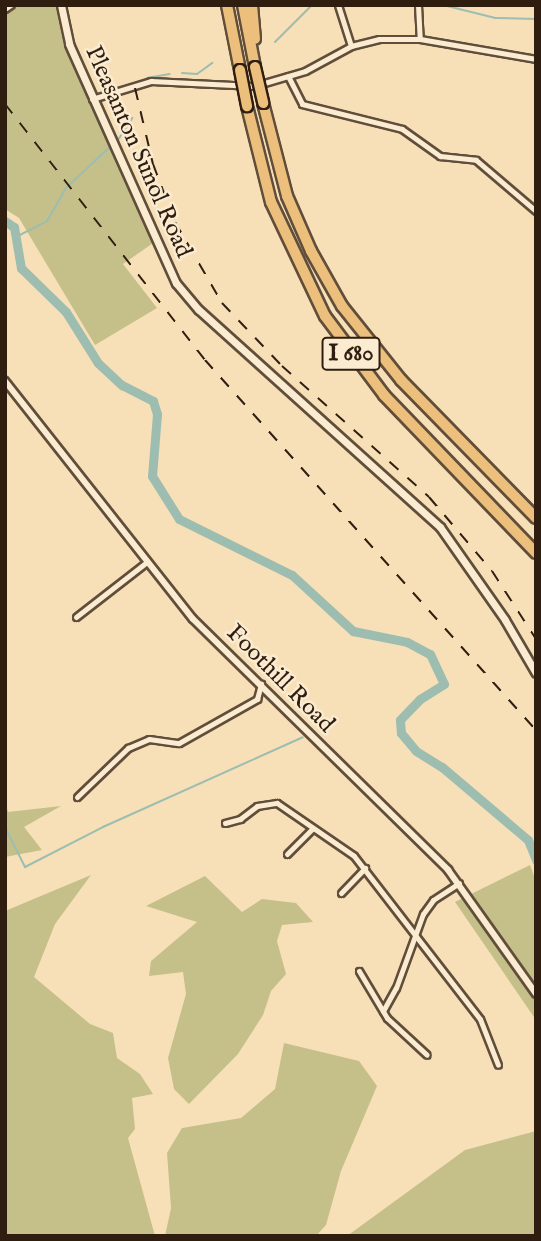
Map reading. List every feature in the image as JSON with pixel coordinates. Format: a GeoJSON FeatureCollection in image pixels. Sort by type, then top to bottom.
{"type":"FeatureCollection","features":[{"type":"Feature","properties":{"kind":"highway","name":"I 680"},"geometry":{"type":"LineString","coordinates":[[227,5],[247,106],[274,211],[325,316],[384,395],[536,552]]}},
{"type":"Feature","properties":{"kind":"highway","name":"I 680"},"geometry":{"type":"LineString","coordinates":[[243,5],[263,103],[287,196],[342,306],[401,380],[536,518]]}},
{"type":"Feature","properties":{"kind":"highway"},"geometry":{"type":"LineString","coordinates":[[252,5],[255,67]]}},
{"type":"Feature","properties":{"kind":"main road","name":"Pleasanton Sunol Road"},"geometry":{"type":"LineString","coordinates":[[61,5],[69,44],[116,156],[159,253],[187,298],[440,527],[505,620],[536,673]]}},
{"type":"Feature","properties":{"kind":"street"},"geometry":{"type":"LineString","coordinates":[[5,9],[11,5]]}},
{"type":"Feature","properties":{"kind":"street"},"geometry":{"type":"LineString","coordinates":[[338,5],[351,46]]}},
{"type":"Feature","properties":{"kind":"street"},"geometry":{"type":"LineString","coordinates":[[418,5],[420,39]]}},
{"type":"Feature","properties":{"kind":"street"},"geometry":{"type":"LineString","coordinates":[[92,99],[151,81],[232,88],[288,76],[351,46],[379,39],[420,39],[536,59]]}},
{"type":"Feature","properties":{"kind":"street"},"geometry":{"type":"LineString","coordinates":[[288,76],[297,99],[309,108],[402,129],[440,156],[476,160],[536,211]]}},
{"type":"Feature","properties":{"kind":"street","name":"Foothill Road"},"geometry":{"type":"LineString","coordinates":[[5,381],[193,619],[459,883],[536,994]]}},
{"type":"Feature","properties":{"kind":"street"},"geometry":{"type":"LineString","coordinates":[[76,617],[147,562]]}},
{"type":"Feature","properties":{"kind":"street"},"geometry":{"type":"LineString","coordinates":[[77,797],[128,748],[149,739],[179,743],[257,699],[261,684]]}},
{"type":"Feature","properties":{"kind":"street"},"geometry":{"type":"LineString","coordinates":[[225,823],[240,819],[257,806],[277,803],[365,868],[480,1019],[498,1065]]}},
{"type":"Feature","properties":{"kind":"street"},"geometry":{"type":"LineString","coordinates":[[287,854],[312,830]]}},
{"type":"Feature","properties":{"kind":"street"},"geometry":{"type":"LineString","coordinates":[[341,893],[365,868]]}},
{"type":"Feature","properties":{"kind":"street"},"geometry":{"type":"LineString","coordinates":[[383,1011],[416,932],[433,900],[459,883]]}},
{"type":"Feature","properties":{"kind":"street"},"geometry":{"type":"LineString","coordinates":[[359,971],[383,1011],[402,1035],[427,1055]]}},
{"type":"Feature","properties":{"kind":"shaded area"},"geometry":{"type":"Polygon","coordinates":[[[5,5],[63,5],[75,50],[156,241],[123,264],[157,308],[95,345],[19,218],[5,209],[5,5]]]}},
{"type":"Feature","properties":{"kind":"shaded area"},"geometry":{"type":"Polygon","coordinates":[[[5,802],[8,812],[61,806],[24,827],[42,850],[5,857],[5,802]]]}},
{"type":"Feature","properties":{"kind":"shaded area"},"geometry":{"type":"Polygon","coordinates":[[[530,865],[536,881],[536,1020],[455,902],[530,865]]]}},
{"type":"Feature","properties":{"kind":"shaded area"},"geometry":{"type":"Polygon","coordinates":[[[91,875],[55,924],[34,977],[90,1024],[113,1033],[117,1058],[140,1074],[153,1094],[132,1098],[135,1129],[128,1138],[155,1236],[5,1236],[5,911],[91,875]]]}},
{"type":"Feature","properties":{"kind":"shaded area"},"geometry":{"type":"Polygon","coordinates":[[[205,876],[242,912],[262,899],[296,903],[313,922],[282,925],[277,941],[286,974],[271,991],[263,1015],[238,1054],[189,1104],[174,1089],[168,1058],[186,994],[183,972],[149,976],[151,961],[197,922],[146,906],[205,876]]]}},
{"type":"Feature","properties":{"kind":"shaded area"},"geometry":{"type":"Polygon","coordinates":[[[284,1043],[359,1061],[377,1086],[341,1171],[326,1225],[316,1236],[165,1236],[171,1208],[167,1153],[182,1128],[241,1118],[275,1089],[284,1043]]]}},
{"type":"Feature","properties":{"kind":"shaded area"},"geometry":{"type":"Polygon","coordinates":[[[536,1131],[536,1236],[347,1236],[465,1150],[536,1131]]]}},
{"type":"Feature","properties":{"kind":"waterway"},"geometry":{"type":"LineString","coordinates":[[275,42],[312,5]]}},
{"type":"Feature","properties":{"kind":"waterway"},"geometry":{"type":"LineString","coordinates":[[443,5],[495,18],[536,19]]}},
{"type":"Feature","properties":{"kind":"waterway"},"geometry":{"type":"LineString","coordinates":[[182,73],[197,74],[212,63]]}},
{"type":"Feature","properties":{"kind":"waterway"},"geometry":{"type":"LineString","coordinates":[[147,78],[170,74]]}},
{"type":"Feature","properties":{"kind":"waterway"},"geometry":{"type":"LineString","coordinates":[[116,143],[132,118]]}},
{"type":"Feature","properties":{"kind":"waterway"},"geometry":{"type":"LineString","coordinates":[[14,238],[47,221],[67,187],[111,146]]}},
{"type":"Feature","properties":{"kind":"waterway"},"geometry":{"type":"LineString","coordinates":[[5,221],[14,227],[21,268],[66,312],[98,363],[122,385],[153,401],[157,414],[152,476],[179,519],[292,575],[353,631],[407,642],[430,654],[444,684],[420,699],[400,720],[401,733],[416,751],[442,767],[528,840],[536,860]]}},
{"type":"Feature","properties":{"kind":"waterway"},"geometry":{"type":"LineString","coordinates":[[5,827],[25,867],[103,827],[303,737]]}},
{"type":"Feature","properties":{"kind":"railway"},"geometry":{"type":"LineString","coordinates":[[135,88],[153,164],[175,222],[222,303],[282,366],[429,497],[492,571],[536,639]]}},
{"type":"Feature","properties":{"kind":"railway"},"geometry":{"type":"LineString","coordinates":[[5,104],[205,360],[536,730]]}}]}
